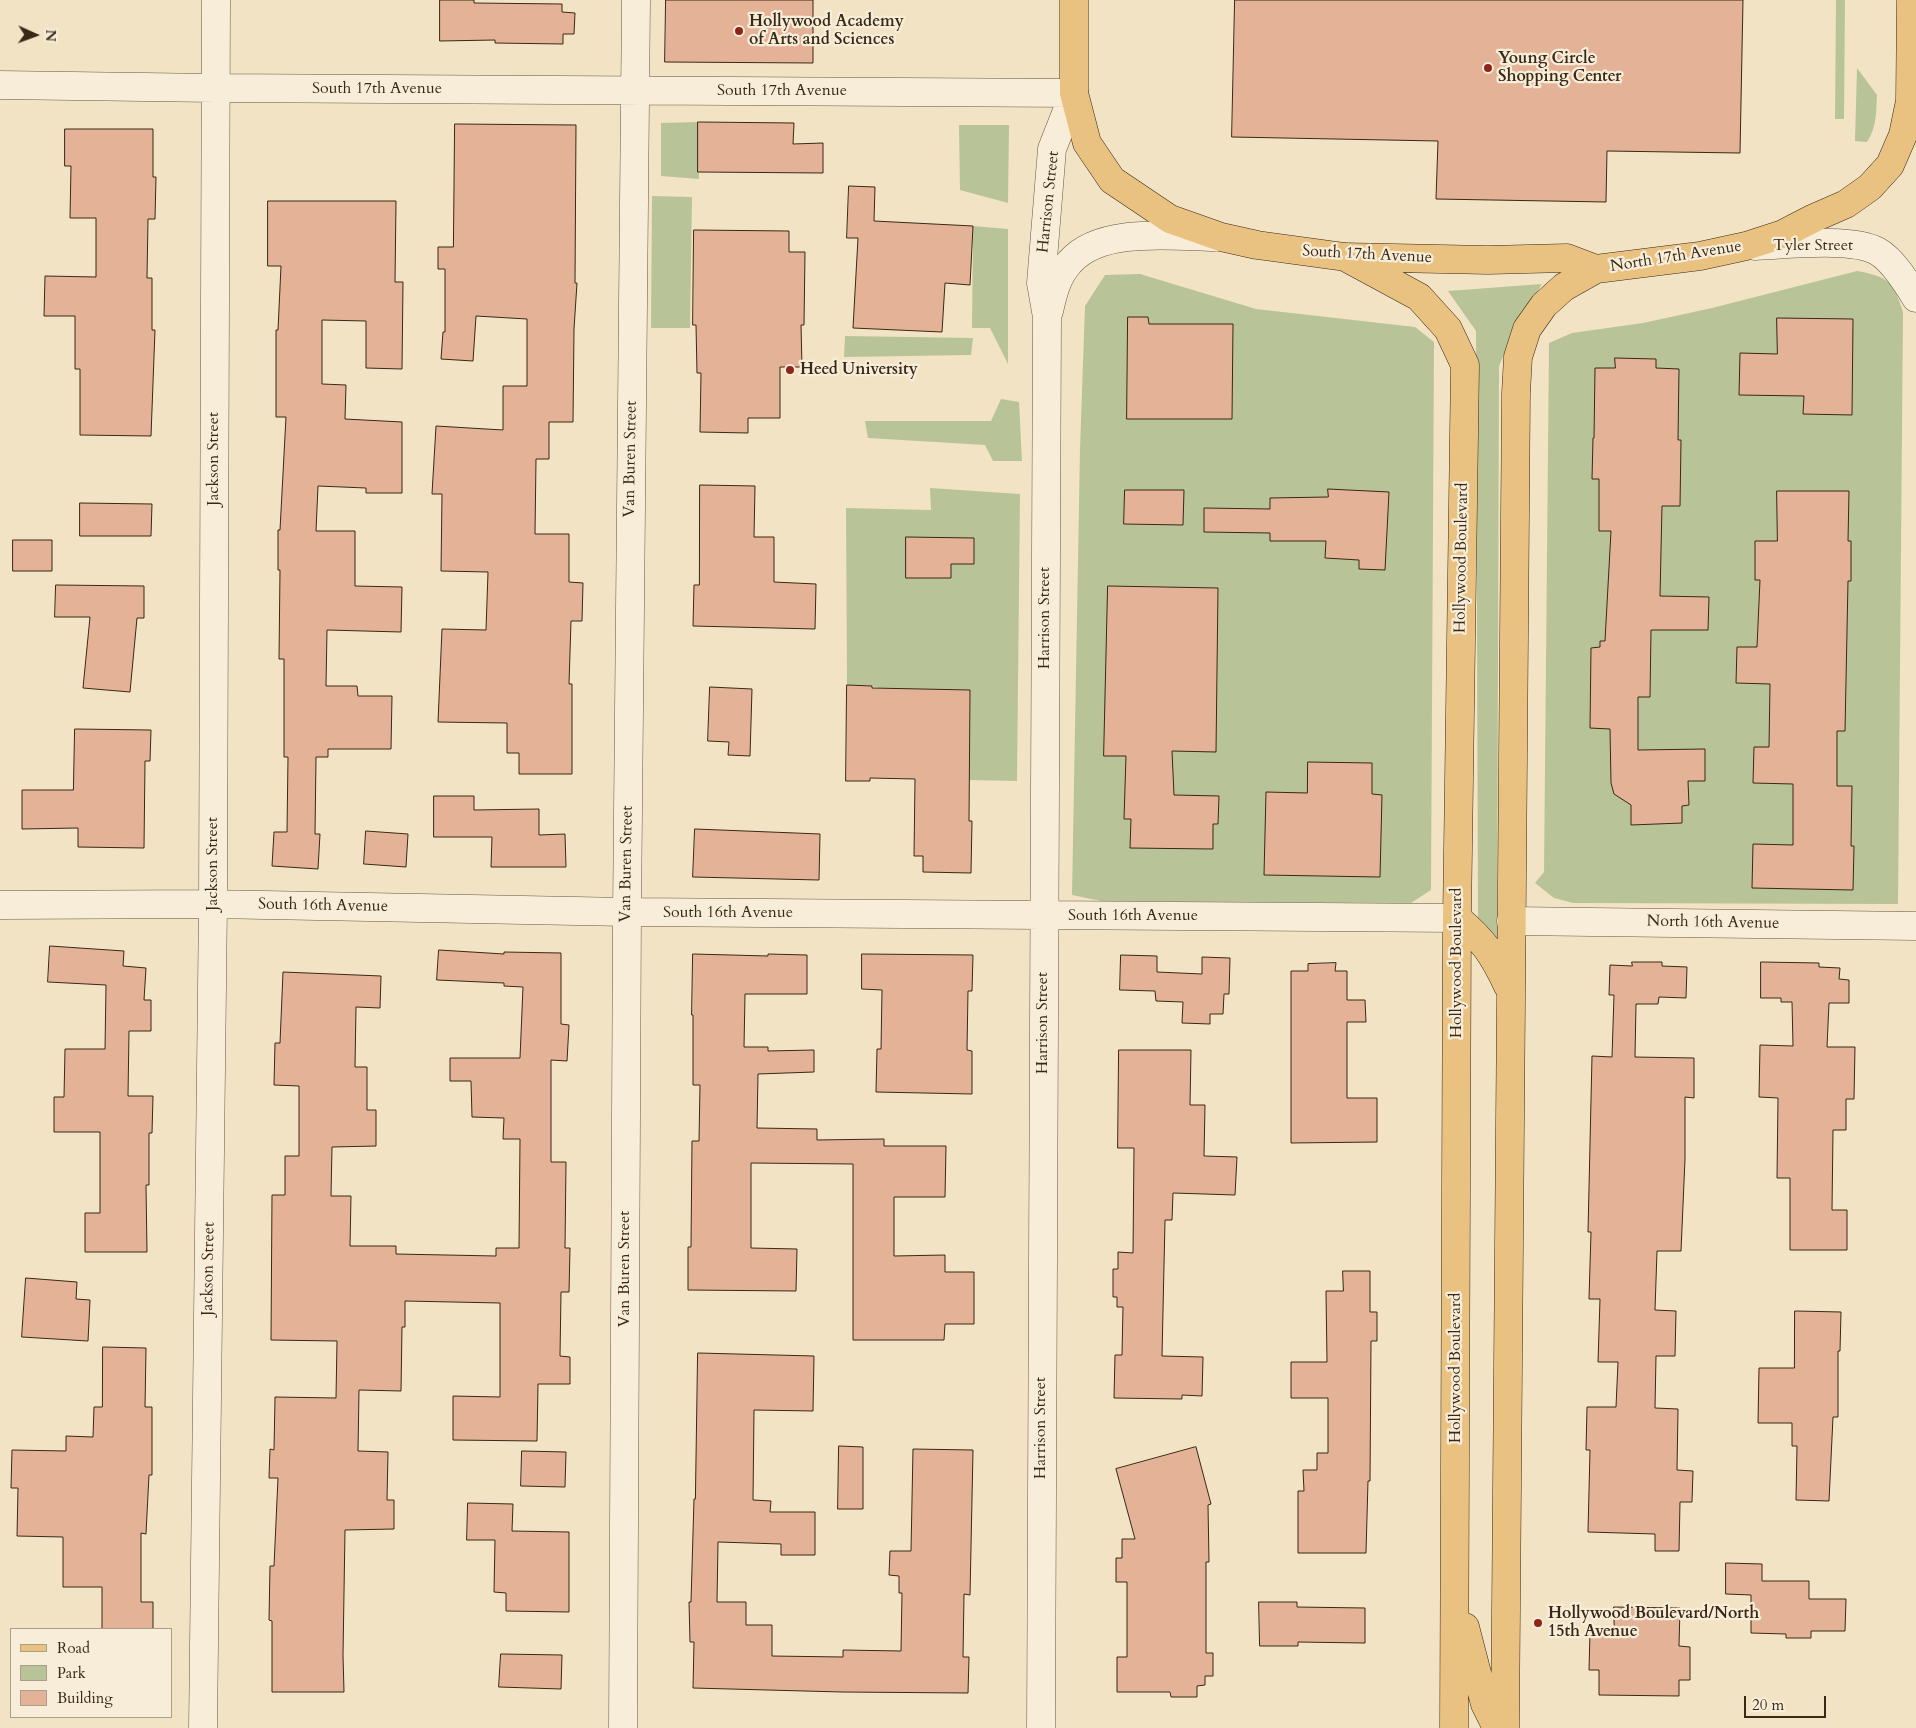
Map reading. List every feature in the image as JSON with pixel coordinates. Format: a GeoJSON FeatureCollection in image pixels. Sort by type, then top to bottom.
{"type":"FeatureCollection","features":[{"type":"Feature","properties":{"kind":"main road","name":"Harrison Street"},"geometry":{"type":"LineString","coordinates":[[1074,0],[1074,93]]}},
{"type":"Feature","properties":{"kind":"main road"},"geometry":{"type":"LineString","coordinates":[[1911,0],[1914,108]]}},
{"type":"Feature","properties":{"kind":"main road","name":"South 17th Avenue"},"geometry":{"type":"LineString","coordinates":[[1074,93],[1087,143],[1112,180],[1170,219],[1221,237],[1272,248],[1345,257],[1488,260]]}},
{"type":"Feature","properties":{"kind":"main road","name":"North 17th Avenue"},"geometry":{"type":"LineString","coordinates":[[1488,260],[1567,258],[1596,269],[1700,256],[1746,246],[1783,234],[1846,204],[1870,187],[1890,165],[1914,108]]}},
{"type":"Feature","properties":{"kind":"main road","name":"Hollywood Boulevard"},"geometry":{"type":"LineString","coordinates":[[1345,257],[1419,297],[1448,329],[1465,365],[1457,918],[1454,1728]]}},
{"type":"Feature","properties":{"kind":"main road"},"geometry":{"type":"LineString","coordinates":[[1505,1728],[1516,393],[1518,357],[1527,329],[1544,305],[1564,287],[1596,269]]}},
{"type":"Feature","properties":{"kind":"main road"},"geometry":{"type":"LineString","coordinates":[[1457,918],[1477,935],[1495,958],[1511,992]]}},
{"type":"Feature","properties":{"kind":"main road"},"geometry":{"type":"LineString","coordinates":[[1455,1581],[1485,1704],[1497,1728]]}},
{"type":"Feature","properties":{"kind":"street","name":"Jackson Street"},"geometry":{"type":"LineString","coordinates":[[203,1728],[213,904],[216,0]]}},
{"type":"Feature","properties":{"kind":"street","name":"Van Buren Street"},"geometry":{"type":"LineString","coordinates":[[623,1728],[627,912],[636,0]]}},
{"type":"Feature","properties":{"kind":"street","name":"South 17th Avenue"},"geometry":{"type":"LineString","coordinates":[[0,85],[1074,93]]}},
{"type":"Feature","properties":{"kind":"street","name":"Harrison Street"},"geometry":{"type":"LineString","coordinates":[[1041,1728],[1047,317],[1041,283],[1052,149],[1074,93]]}},
{"type":"Feature","properties":{"kind":"street","name":"Harrison Street"},"geometry":{"type":"LineString","coordinates":[[1047,317],[1056,283],[1070,261],[1087,248],[1110,240],[1147,236],[1221,237]]}},
{"type":"Feature","properties":{"kind":"street","name":"Tyler Street"},"geometry":{"type":"LineString","coordinates":[[1746,246],[1849,243],[1877,251],[1903,276],[1916,298]]}},
{"type":"Feature","properties":{"kind":"street","name":"South 16th Avenue"},"geometry":{"type":"LineString","coordinates":[[0,905],[213,904],[627,912],[1457,918]]}},
{"type":"Feature","properties":{"kind":"street","name":"North 16th Avenue"},"geometry":{"type":"LineString","coordinates":[[1511,921],[1916,926]]}},
{"type":"Feature","properties":{"kind":"green space"},"geometry":{"type":"Polygon","coordinates":[[[1836,0],[1845,0],[1844,119],[1835,119],[1836,0]]]}},
{"type":"Feature","properties":{"kind":"green space"},"geometry":{"type":"Polygon","coordinates":[[[1857,68],[1877,95],[1874,125],[1867,142],[1855,141],[1857,68]]]}},
{"type":"Feature","properties":{"kind":"green space"},"geometry":{"type":"Polygon","coordinates":[[[698,122],[699,179],[661,176],[661,123],[698,122]]]}},
{"type":"Feature","properties":{"kind":"green space"},"geometry":{"type":"Polygon","coordinates":[[[959,125],[1009,125],[1008,203],[960,190],[959,125]]]}},
{"type":"Feature","properties":{"kind":"green space"},"geometry":{"type":"Polygon","coordinates":[[[652,196],[692,197],[690,328],[651,328],[652,196]]]}},
{"type":"Feature","properties":{"kind":"green space"},"geometry":{"type":"Polygon","coordinates":[[[973,226],[1008,229],[1008,364],[990,328],[972,328],[973,226]]]}},
{"type":"Feature","properties":{"kind":"green space"},"geometry":{"type":"Polygon","coordinates":[[[1857,271],[1877,276],[1889,282],[1893,287],[1903,312],[1898,904],[1573,903],[1554,898],[1535,883],[1544,872],[1549,343],[1572,333],[1643,323],[1712,308],[1857,271]]]}},
{"type":"Feature","properties":{"kind":"green space"},"geometry":{"type":"Polygon","coordinates":[[[1140,274],[1256,309],[1415,327],[1434,342],[1431,890],[1411,903],[1101,901],[1072,895],[1080,449],[1085,306],[1105,275],[1140,274]]]}},
{"type":"Feature","properties":{"kind":"green space"},"geometry":{"type":"Polygon","coordinates":[[[1542,284],[1517,324],[1499,366],[1497,944],[1478,922],[1476,331],[1448,291],[1542,284]]]}},
{"type":"Feature","properties":{"kind":"green space"},"geometry":{"type":"Polygon","coordinates":[[[845,336],[973,338],[971,355],[844,357],[845,336]]]}},
{"type":"Feature","properties":{"kind":"green space"},"geometry":{"type":"Polygon","coordinates":[[[1001,399],[1019,402],[1022,461],[993,461],[985,445],[868,438],[865,421],[991,421],[1001,399]]]}},
{"type":"Feature","properties":{"kind":"green space"},"geometry":{"type":"Polygon","coordinates":[[[930,488],[1020,494],[1017,781],[969,780],[970,690],[884,689],[872,686],[847,685],[846,508],[931,510],[930,488]]]}},
{"type":"Feature","properties":{"kind":"building"},"geometry":{"type":"Polygon","coordinates":[[[440,0],[474,0],[474,3],[562,4],[562,12],[575,13],[574,34],[563,34],[563,44],[495,43],[495,40],[440,41],[440,0]]]}},
{"type":"Feature","properties":{"kind":"building","name":"Hollywood Academy of Arts and Sciences"},"geometry":{"type":"Polygon","coordinates":[[[666,0],[813,0],[813,63],[665,62],[666,0]]]}},
{"type":"Feature","properties":{"kind":"building","name":"Young Circle Shopping Center"},"geometry":{"type":"Polygon","coordinates":[[[1235,0],[1743,0],[1740,153],[1607,151],[1606,202],[1436,199],[1438,141],[1232,137],[1235,0]]]}},
{"type":"Feature","properties":{"kind":"building"},"geometry":{"type":"Polygon","coordinates":[[[698,122],[794,123],[793,144],[823,143],[823,173],[698,172],[698,122]]]}},
{"type":"Feature","properties":{"kind":"building"},"geometry":{"type":"Polygon","coordinates":[[[455,124],[576,125],[575,283],[577,283],[574,329],[573,422],[549,422],[549,459],[536,459],[535,534],[569,534],[569,582],[583,583],[582,621],[571,621],[569,684],[572,684],[572,774],[519,774],[519,753],[507,753],[507,723],[438,722],[442,629],[486,630],[488,572],[441,571],[442,494],[432,494],[436,426],[503,430],[503,386],[527,386],[527,319],[476,316],[473,361],[441,359],[443,332],[445,332],[445,269],[438,269],[438,247],[453,247],[455,124]]]}},
{"type":"Feature","properties":{"kind":"building"},"geometry":{"type":"Polygon","coordinates":[[[65,129],[153,129],[153,177],[156,177],[155,219],[148,219],[147,278],[152,278],[152,330],[155,330],[151,436],[80,435],[80,369],[75,369],[75,316],[44,316],[45,276],[96,277],[96,218],[70,218],[71,166],[65,166],[65,129]]]}},
{"type":"Feature","properties":{"kind":"building"},"geometry":{"type":"Polygon","coordinates":[[[849,186],[875,187],[874,221],[973,226],[970,285],[945,283],[942,332],[853,328],[858,238],[847,238],[849,186]]]}},
{"type":"Feature","properties":{"kind":"building"},"geometry":{"type":"Polygon","coordinates":[[[268,201],[396,201],[395,282],[403,282],[402,369],[366,368],[366,321],[322,320],[322,384],[346,385],[345,419],[402,422],[402,493],[366,493],[366,488],[318,486],[316,531],[355,531],[355,586],[402,587],[401,632],[327,630],[326,686],[357,686],[358,696],[392,696],[391,749],[328,749],[328,757],[316,757],[315,834],[320,834],[318,869],[272,866],[274,832],[287,832],[288,757],[284,757],[284,659],[279,659],[280,570],[278,570],[278,530],[280,530],[286,417],[276,417],[276,330],[278,330],[281,266],[268,266],[268,201]]]}},
{"type":"Feature","properties":{"kind":"building"},"geometry":{"type":"Polygon","coordinates":[[[694,230],[789,231],[789,252],[805,252],[804,325],[801,325],[802,367],[780,367],[780,418],[748,418],[748,433],[700,432],[701,373],[697,373],[696,325],[693,325],[694,230]]]}},
{"type":"Feature","properties":{"kind":"building"},"geometry":{"type":"Polygon","coordinates":[[[1128,317],[1148,317],[1149,324],[1233,324],[1232,419],[1127,419],[1128,317]]]}},
{"type":"Feature","properties":{"kind":"building"},"geometry":{"type":"Polygon","coordinates":[[[1777,318],[1853,319],[1852,415],[1803,414],[1804,396],[1739,395],[1740,353],[1777,354],[1777,318]]]}},
{"type":"Feature","properties":{"kind":"building"},"geometry":{"type":"Polygon","coordinates":[[[1615,358],[1656,359],[1656,368],[1679,369],[1678,440],[1681,440],[1680,506],[1662,506],[1660,596],[1709,597],[1708,630],[1651,630],[1650,697],[1638,697],[1638,750],[1705,749],[1705,781],[1688,781],[1689,805],[1682,806],[1682,823],[1631,825],[1631,805],[1614,794],[1611,783],[1610,729],[1590,728],[1591,648],[1600,647],[1600,641],[1605,641],[1611,531],[1599,531],[1599,479],[1592,479],[1595,368],[1615,368],[1615,358]]]}},
{"type":"Feature","properties":{"kind":"building"},"geometry":{"type":"Polygon","coordinates":[[[700,485],[755,486],[754,537],[774,537],[774,582],[816,584],[815,629],[693,626],[694,585],[699,585],[700,485]]]}},
{"type":"Feature","properties":{"kind":"building"},"geometry":{"type":"Polygon","coordinates":[[[1328,489],[1389,492],[1385,570],[1359,569],[1359,560],[1325,558],[1326,541],[1270,541],[1270,533],[1204,532],[1204,508],[1270,509],[1270,498],[1328,497],[1328,489]]]}},
{"type":"Feature","properties":{"kind":"building"},"geometry":{"type":"Polygon","coordinates":[[[1125,490],[1184,490],[1183,525],[1124,524],[1125,490]]]}},
{"type":"Feature","properties":{"kind":"building"},"geometry":{"type":"Polygon","coordinates":[[[1777,491],[1849,491],[1848,541],[1851,541],[1851,581],[1848,581],[1845,731],[1837,731],[1837,786],[1852,786],[1851,846],[1854,846],[1853,890],[1752,888],[1753,844],[1793,845],[1793,784],[1753,783],[1754,747],[1769,747],[1770,684],[1736,683],[1737,647],[1757,647],[1760,580],[1755,580],[1755,541],[1777,541],[1777,491]]]}},
{"type":"Feature","properties":{"kind":"building"},"geometry":{"type":"Polygon","coordinates":[[[80,503],[152,504],[151,536],[80,536],[80,503]]]}},
{"type":"Feature","properties":{"kind":"building"},"geometry":{"type":"Polygon","coordinates":[[[906,537],[974,538],[974,564],[951,564],[951,578],[906,578],[906,537]]]}},
{"type":"Feature","properties":{"kind":"building"},"geometry":{"type":"Polygon","coordinates":[[[13,540],[52,540],[52,571],[13,571],[13,540]]]}},
{"type":"Feature","properties":{"kind":"building"},"geometry":{"type":"Polygon","coordinates":[[[56,585],[144,586],[144,618],[137,618],[130,692],[83,688],[90,617],[55,617],[56,585]]]}},
{"type":"Feature","properties":{"kind":"building"},"geometry":{"type":"Polygon","coordinates":[[[1108,586],[1218,588],[1216,752],[1172,751],[1174,795],[1219,796],[1218,824],[1213,824],[1213,849],[1130,848],[1131,819],[1124,819],[1126,756],[1104,756],[1108,586]]]}},
{"type":"Feature","properties":{"kind":"building"},"geometry":{"type":"Polygon","coordinates":[[[847,685],[872,686],[872,688],[970,690],[969,821],[972,821],[971,873],[923,872],[923,856],[914,856],[915,779],[870,778],[870,781],[846,781],[847,685]]]}},
{"type":"Feature","properties":{"kind":"building"},"geometry":{"type":"Polygon","coordinates":[[[710,687],[752,689],[750,756],[728,755],[729,742],[708,741],[710,687]]]}},
{"type":"Feature","properties":{"kind":"building"},"geometry":{"type":"Polygon","coordinates":[[[75,729],[151,730],[150,761],[145,761],[144,848],[78,847],[78,828],[22,829],[22,790],[73,790],[75,729]]]}},
{"type":"Feature","properties":{"kind":"building"},"geometry":{"type":"Polygon","coordinates":[[[1308,762],[1372,763],[1372,794],[1382,795],[1380,877],[1264,875],[1266,792],[1307,793],[1308,762]]]}},
{"type":"Feature","properties":{"kind":"building"},"geometry":{"type":"Polygon","coordinates":[[[434,796],[474,796],[474,810],[539,809],[539,835],[565,834],[566,867],[491,867],[492,837],[434,837],[434,796]]]}},
{"type":"Feature","properties":{"kind":"building"},"geometry":{"type":"Polygon","coordinates":[[[695,829],[820,834],[819,880],[693,877],[695,829]]]}},
{"type":"Feature","properties":{"kind":"building"},"geometry":{"type":"Polygon","coordinates":[[[366,831],[408,834],[406,867],[364,864],[366,831]]]}},
{"type":"Feature","properties":{"kind":"building"},"geometry":{"type":"Polygon","coordinates":[[[50,946],[124,951],[123,966],[146,968],[144,1000],[151,1000],[151,1031],[129,1031],[128,1096],[153,1096],[152,1133],[149,1133],[149,1185],[146,1185],[147,1252],[85,1252],[85,1213],[100,1213],[100,1132],[54,1132],[54,1097],[64,1097],[65,1049],[105,1049],[106,985],[48,982],[50,946]]]}},
{"type":"Feature","properties":{"kind":"building"},"geometry":{"type":"Polygon","coordinates":[[[439,950],[504,954],[504,952],[561,953],[561,1024],[569,1025],[567,1061],[551,1060],[551,1162],[566,1162],[565,1248],[570,1248],[569,1292],[561,1292],[560,1356],[570,1357],[570,1384],[538,1384],[537,1441],[453,1440],[453,1396],[500,1397],[500,1303],[405,1301],[405,1327],[402,1327],[401,1391],[359,1390],[358,1451],[388,1452],[387,1500],[394,1500],[394,1529],[345,1530],[344,1692],[272,1692],[272,1621],[269,1620],[270,1566],[274,1566],[278,1478],[269,1478],[270,1449],[274,1450],[275,1397],[336,1398],[337,1341],[271,1340],[272,1195],[285,1195],[285,1156],[299,1156],[299,1086],[274,1085],[275,1043],[280,1043],[283,972],[381,976],[380,1008],[356,1007],[355,1067],[367,1067],[367,1110],[376,1110],[376,1146],[332,1147],[331,1196],[351,1196],[350,1246],[396,1246],[396,1254],[496,1256],[496,1248],[519,1248],[520,1139],[503,1139],[504,1118],[472,1117],[471,1081],[450,1081],[450,1058],[520,1058],[523,987],[504,986],[504,983],[437,980],[439,950]]]}},
{"type":"Feature","properties":{"kind":"building"},"geometry":{"type":"Polygon","coordinates":[[[693,954],[807,955],[807,994],[745,994],[744,1047],[768,1047],[768,1051],[814,1050],[814,1072],[758,1074],[757,1128],[817,1129],[817,1140],[884,1139],[884,1146],[946,1146],[945,1197],[894,1197],[894,1256],[945,1255],[945,1272],[974,1272],[974,1324],[945,1324],[944,1340],[853,1340],[853,1164],[751,1163],[751,1248],[797,1249],[796,1291],[688,1290],[688,1247],[691,1247],[692,1141],[699,1141],[700,1085],[693,1085],[693,954]]]}},
{"type":"Feature","properties":{"kind":"building"},"geometry":{"type":"Polygon","coordinates":[[[862,954],[973,955],[972,991],[968,991],[967,1050],[972,1051],[972,1094],[876,1092],[877,1049],[881,1049],[882,990],[862,989],[862,954]]]}},
{"type":"Feature","properties":{"kind":"building"},"geometry":{"type":"Polygon","coordinates":[[[1121,955],[1157,956],[1157,972],[1202,974],[1202,957],[1230,958],[1229,994],[1224,994],[1223,1014],[1210,1014],[1210,1024],[1182,1023],[1183,1002],[1156,1001],[1155,991],[1120,990],[1121,955]]]}},
{"type":"Feature","properties":{"kind":"building"},"geometry":{"type":"Polygon","coordinates":[[[1632,962],[1662,962],[1662,966],[1687,967],[1686,998],[1659,997],[1658,1004],[1636,1004],[1635,1057],[1694,1058],[1694,1098],[1685,1097],[1685,1159],[1681,1251],[1657,1251],[1655,1310],[1676,1311],[1675,1356],[1656,1356],[1655,1408],[1678,1409],[1677,1470],[1693,1471],[1692,1502],[1680,1502],[1679,1551],[1655,1551],[1655,1534],[1588,1532],[1590,1450],[1586,1450],[1587,1407],[1616,1407],[1618,1362],[1598,1362],[1600,1299],[1589,1299],[1591,1232],[1588,1232],[1592,1056],[1612,1057],[1614,995],[1609,995],[1610,965],[1632,966],[1632,962]]]}},
{"type":"Feature","properties":{"kind":"building"},"geometry":{"type":"Polygon","coordinates":[[[1761,962],[1819,963],[1819,967],[1840,968],[1839,979],[1849,980],[1849,1003],[1829,1003],[1827,1047],[1855,1047],[1854,1099],[1846,1099],[1846,1130],[1833,1130],[1832,1210],[1847,1210],[1847,1250],[1790,1250],[1790,1178],[1777,1178],[1778,1098],[1759,1097],[1760,1045],[1793,1046],[1792,1002],[1781,1002],[1781,998],[1761,998],[1761,962]]]}},
{"type":"Feature","properties":{"kind":"building"},"geometry":{"type":"Polygon","coordinates":[[[1336,963],[1335,971],[1347,971],[1347,1000],[1365,1000],[1366,1022],[1347,1022],[1347,1098],[1377,1098],[1377,1142],[1291,1143],[1291,971],[1308,971],[1308,964],[1336,963]]]}},
{"type":"Feature","properties":{"kind":"building"},"geometry":{"type":"Polygon","coordinates":[[[1119,1050],[1191,1050],[1190,1105],[1205,1105],[1204,1156],[1237,1157],[1235,1195],[1173,1193],[1172,1220],[1165,1220],[1162,1356],[1203,1357],[1202,1396],[1182,1395],[1182,1399],[1114,1398],[1115,1355],[1122,1355],[1123,1307],[1117,1307],[1117,1297],[1113,1297],[1113,1269],[1118,1269],[1118,1252],[1133,1253],[1134,1148],[1118,1148],[1119,1050]]]}},
{"type":"Feature","properties":{"kind":"building"},"geometry":{"type":"Polygon","coordinates":[[[1343,1271],[1370,1271],[1370,1312],[1377,1312],[1377,1341],[1371,1341],[1370,1481],[1368,1481],[1366,1553],[1298,1553],[1298,1491],[1304,1491],[1303,1470],[1317,1470],[1317,1453],[1328,1453],[1328,1398],[1291,1398],[1291,1362],[1327,1362],[1326,1291],[1343,1291],[1343,1271]]]}},
{"type":"Feature","properties":{"kind":"building"},"geometry":{"type":"Polygon","coordinates":[[[26,1278],[77,1282],[76,1299],[90,1300],[88,1341],[22,1337],[26,1278]]]}},
{"type":"Feature","properties":{"kind":"building"},"geometry":{"type":"Polygon","coordinates":[[[1795,1311],[1841,1312],[1840,1351],[1838,1351],[1838,1417],[1833,1417],[1829,1501],[1796,1500],[1797,1446],[1792,1446],[1792,1423],[1758,1423],[1759,1368],[1794,1368],[1795,1311]]]}},
{"type":"Feature","properties":{"kind":"building"},"geometry":{"type":"Polygon","coordinates":[[[103,1347],[146,1348],[145,1407],[152,1407],[152,1475],[149,1475],[146,1534],[141,1533],[141,1602],[153,1602],[153,1628],[102,1628],[102,1587],[63,1587],[63,1537],[17,1536],[18,1488],[11,1488],[12,1450],[66,1451],[66,1436],[93,1437],[94,1407],[102,1407],[103,1347]]]}},
{"type":"Feature","properties":{"kind":"building"},"geometry":{"type":"Polygon","coordinates":[[[698,1353],[814,1356],[813,1411],[754,1410],[753,1500],[771,1501],[770,1512],[815,1512],[815,1555],[781,1555],[781,1544],[718,1542],[717,1602],[746,1602],[746,1625],[772,1625],[772,1656],[843,1657],[843,1650],[901,1651],[902,1593],[899,1593],[899,1576],[889,1575],[890,1551],[911,1551],[913,1449],[973,1450],[970,1595],[964,1594],[963,1657],[969,1657],[968,1693],[693,1688],[694,1642],[690,1642],[689,1602],[691,1602],[695,1499],[698,1353]]]}},
{"type":"Feature","properties":{"kind":"building"},"geometry":{"type":"Polygon","coordinates":[[[839,1446],[863,1447],[863,1509],[838,1509],[839,1446]]]}},
{"type":"Feature","properties":{"kind":"building"},"geometry":{"type":"Polygon","coordinates":[[[1196,1447],[1211,1504],[1208,1505],[1209,1562],[1206,1562],[1206,1653],[1213,1653],[1213,1676],[1205,1676],[1205,1685],[1197,1686],[1197,1697],[1171,1697],[1170,1692],[1117,1692],[1117,1657],[1127,1657],[1127,1582],[1116,1582],[1116,1558],[1122,1558],[1122,1539],[1135,1539],[1116,1469],[1196,1447]]]}},
{"type":"Feature","properties":{"kind":"building"},"geometry":{"type":"Polygon","coordinates":[[[522,1451],[566,1452],[565,1487],[521,1486],[522,1451]]]}},
{"type":"Feature","properties":{"kind":"building"},"geometry":{"type":"Polygon","coordinates":[[[468,1503],[513,1504],[512,1531],[569,1532],[569,1612],[506,1611],[506,1593],[494,1592],[495,1540],[467,1540],[468,1503]]]}},
{"type":"Feature","properties":{"kind":"building"},"geometry":{"type":"Polygon","coordinates":[[[1726,1563],[1762,1564],[1762,1581],[1809,1581],[1809,1599],[1846,1599],[1845,1631],[1811,1631],[1811,1638],[1786,1638],[1786,1634],[1751,1633],[1751,1595],[1726,1594],[1726,1563]]]}},
{"type":"Feature","properties":{"kind":"building"},"geometry":{"type":"Polygon","coordinates":[[[1259,1602],[1297,1602],[1297,1607],[1365,1608],[1365,1643],[1298,1642],[1298,1646],[1260,1646],[1259,1602]]]}},
{"type":"Feature","properties":{"kind":"building"},"geometry":{"type":"Polygon","coordinates":[[[1614,1607],[1680,1608],[1679,1646],[1690,1647],[1690,1680],[1679,1680],[1679,1696],[1599,1695],[1599,1670],[1589,1670],[1590,1633],[1614,1633],[1614,1607]]]}},
{"type":"Feature","properties":{"kind":"building"},"geometry":{"type":"Polygon","coordinates":[[[501,1654],[562,1655],[561,1689],[499,1687],[501,1654]]]}},
{"type":"Feature","properties":{"kind":"place","name":"Hollywood Academy of Arts and Sciences"},"geometry":{"type":"Point","coordinates":[739,31]}},
{"type":"Feature","properties":{"kind":"place","name":"Young Circle Shopping Center"},"geometry":{"type":"Point","coordinates":[1488,68]}},
{"type":"Feature","properties":{"kind":"place","name":"Heed University"},"geometry":{"type":"Point","coordinates":[790,370]}},
{"type":"Feature","properties":{"kind":"place","name":"Hollywood Boulevard/North 15th Avenue"},"geometry":{"type":"Point","coordinates":[1538,1623]}}]}
